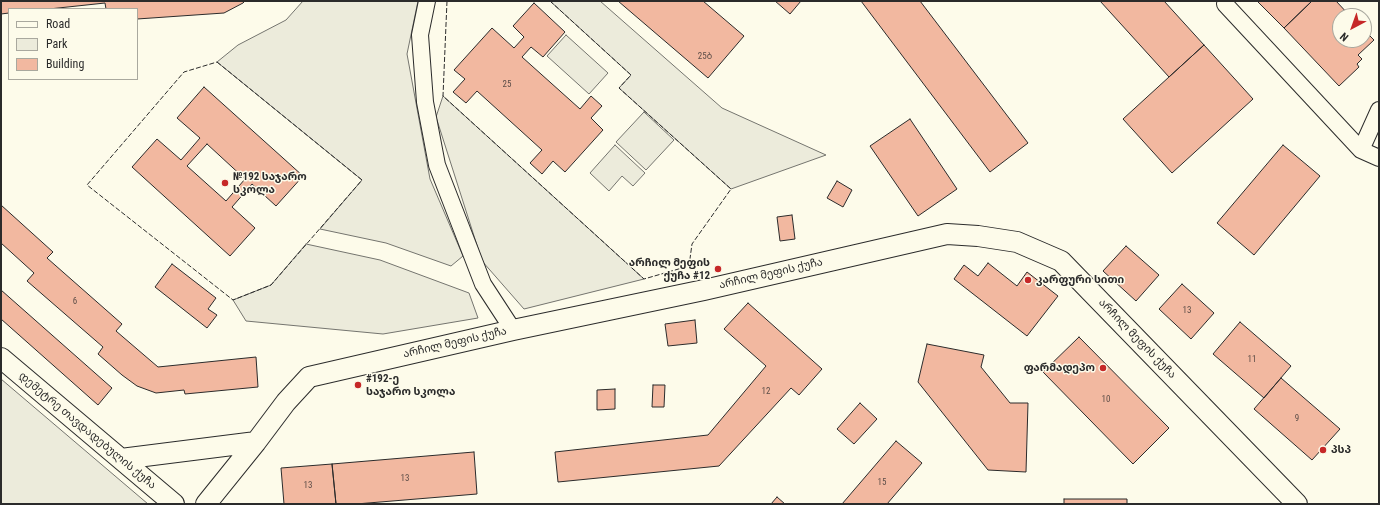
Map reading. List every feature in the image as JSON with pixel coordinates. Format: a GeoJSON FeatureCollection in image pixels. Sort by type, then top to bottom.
{"type":"FeatureCollection","features":[{"type":"Feature","properties":{"kind":"street"},"geometry":{"type":"LineString","coordinates":[[427,1],[420,35],[425,102],[436,165],[483,284],[513,330]]}},
{"type":"Feature","properties":{"kind":"street"},"geometry":{"type":"LineString","coordinates":[[1225,4],[1361,150],[1379,158]]}},
{"type":"Feature","properties":{"kind":"street"},"geometry":{"type":"LineString","coordinates":[[1361,150],[1379,110]]}},
{"type":"Feature","properties":{"kind":"street","name":"არჩილ მეფის ქუჩა"},"geometry":{"type":"LineString","coordinates":[[206,504],[286,402],[309,377],[513,330],[704,290],[947,234],[978,236],[1017,242],[1062,261],[1297,504]]}},
{"type":"Feature","properties":{"kind":"street","name":"დემეტრე თავდადებულის ქუჩა"},"geometry":{"type":"LineString","coordinates":[[1,358],[174,504]]}},
{"type":"Feature","properties":{"kind":"street"},"geometry":{"type":"LineString","coordinates":[[121,459],[256,442]]}},
{"type":"Feature","properties":{"kind":"green space"},"geometry":{"type":"Polygon","coordinates":[[[303,1],[418,1],[407,54],[430,179],[463,256],[451,266],[386,243],[320,229],[362,180],[217,62],[238,45],[286,20],[303,1]]]}},
{"type":"Feature","properties":{"kind":"green space"},"geometry":{"type":"Polygon","coordinates":[[[550,1],[600,1],[722,108],[826,155],[731,189],[619,88],[631,75],[550,1]]]}},
{"type":"Feature","properties":{"kind":"green space"},"geometry":{"type":"Polygon","coordinates":[[[566,35],[608,73],[589,94],[547,56],[566,35]]]}},
{"type":"Feature","properties":{"kind":"green space"},"geometry":{"type":"Polygon","coordinates":[[[443,96],[644,279],[524,309],[482,261],[436,117],[443,96]]]}},
{"type":"Feature","properties":{"kind":"green space"},"geometry":{"type":"Polygon","coordinates":[[[644,112],[674,140],[646,170],[616,142],[644,112]]]}},
{"type":"Feature","properties":{"kind":"green space"},"geometry":{"type":"Polygon","coordinates":[[[615,145],[645,173],[633,186],[622,176],[609,191],[590,173],[615,145]]]}},
{"type":"Feature","properties":{"kind":"green space"},"geometry":{"type":"Polygon","coordinates":[[[306,244],[380,260],[469,293],[478,318],[383,334],[246,321],[233,300],[271,285],[306,244]]]}},
{"type":"Feature","properties":{"kind":"green space"},"geometry":{"type":"Polygon","coordinates":[[[1,379],[148,504],[1,504],[1,379]]]}},
{"type":"Feature","properties":{"kind":"building"},"geometry":{"type":"Polygon","coordinates":[[[1,1],[245,1],[224,13],[138,19],[138,8],[106,8],[105,3],[58,8],[8,8],[8,13],[1,14],[1,1]]]}},
{"type":"Feature","properties":{"kind":"building"},"geometry":{"type":"Polygon","coordinates":[[[618,1],[703,1],[744,36],[708,78],[618,1]]]}},
{"type":"Feature","properties":{"kind":"building"},"geometry":{"type":"Polygon","coordinates":[[[775,1],[801,1],[790,14],[775,1]]]}},
{"type":"Feature","properties":{"kind":"building"},"geometry":{"type":"Polygon","coordinates":[[[861,1],[920,1],[1028,143],[990,172],[861,1]]]}},
{"type":"Feature","properties":{"kind":"building"},"geometry":{"type":"Polygon","coordinates":[[[1100,1],[1164,1],[1204,45],[1169,77],[1100,1]]]}},
{"type":"Feature","properties":{"kind":"building"},"geometry":{"type":"Polygon","coordinates":[[[1257,1],[1312,1],[1284,28],[1257,1]]]}},
{"type":"Feature","properties":{"kind":"building"},"geometry":{"type":"Polygon","coordinates":[[[1312,1],[1336,1],[1343,8],[1332,8],[1332,48],[1365,48],[1358,55],[1362,59],[1357,64],[1359,67],[1339,86],[1284,28],[1312,1]]]}},
{"type":"Feature","properties":{"kind":"building"},"geometry":{"type":"Polygon","coordinates":[[[534,3],[565,32],[543,57],[531,47],[522,57],[580,109],[591,96],[602,106],[591,118],[603,130],[565,172],[553,161],[542,174],[530,163],[542,150],[477,91],[466,103],[453,92],[465,79],[454,70],[492,28],[514,48],[524,37],[513,26],[534,3]]]}},
{"type":"Feature","properties":{"kind":"building"},"geometry":{"type":"Polygon","coordinates":[[[1204,45],[1253,99],[1172,173],[1123,119],[1204,45]]]}},
{"type":"Feature","properties":{"kind":"building"},"geometry":{"type":"Polygon","coordinates":[[[204,87],[303,176],[276,206],[252,184],[232,207],[255,228],[230,256],[132,167],[157,139],[181,160],[200,138],[177,118],[204,87]],[[207,144],[187,166],[226,201],[245,179],[207,144]]]}},
{"type":"Feature","properties":{"kind":"building"},"geometry":{"type":"Polygon","coordinates":[[[910,119],[957,189],[918,216],[870,146],[910,119]]]}},
{"type":"Feature","properties":{"kind":"building"},"geometry":{"type":"Polygon","coordinates":[[[1283,145],[1320,176],[1254,255],[1217,223],[1283,145]]]}},
{"type":"Feature","properties":{"kind":"building"},"geometry":{"type":"Polygon","coordinates":[[[837,181],[852,190],[843,207],[827,198],[837,181]]]}},
{"type":"Feature","properties":{"kind":"building"},"geometry":{"type":"Polygon","coordinates":[[[1,205],[53,252],[47,258],[122,324],[116,331],[158,367],[256,357],[258,387],[185,394],[184,390],[156,393],[137,386],[98,354],[103,347],[27,281],[34,273],[1,243],[1,205]]]}},
{"type":"Feature","properties":{"kind":"building"},"geometry":{"type":"Polygon","coordinates":[[[792,215],[795,239],[780,241],[777,217],[792,215]]]}},
{"type":"Feature","properties":{"kind":"building"},"geometry":{"type":"Polygon","coordinates":[[[1126,246],[1159,275],[1136,301],[1103,271],[1126,246]]]}},
{"type":"Feature","properties":{"kind":"building"},"geometry":{"type":"Polygon","coordinates":[[[988,263],[1017,286],[1027,272],[1058,296],[1027,336],[954,279],[964,265],[978,276],[988,263]]]}},
{"type":"Feature","properties":{"kind":"building"},"geometry":{"type":"Polygon","coordinates":[[[172,264],[216,298],[208,309],[217,315],[207,328],[155,287],[172,264]]]}},
{"type":"Feature","properties":{"kind":"building"},"geometry":{"type":"Polygon","coordinates":[[[1182,284],[1214,313],[1191,339],[1159,309],[1182,284]]]}},
{"type":"Feature","properties":{"kind":"building"},"geometry":{"type":"Polygon","coordinates":[[[1,290],[112,388],[98,405],[1,319],[1,290]]]}},
{"type":"Feature","properties":{"kind":"building"},"geometry":{"type":"Polygon","coordinates":[[[748,303],[822,369],[799,395],[791,388],[719,466],[558,482],[555,452],[708,435],[766,366],[724,329],[748,303]]]}},
{"type":"Feature","properties":{"kind":"building"},"geometry":{"type":"Polygon","coordinates":[[[695,320],[697,343],[668,346],[665,324],[695,320]]]}},
{"type":"Feature","properties":{"kind":"building"},"geometry":{"type":"Polygon","coordinates":[[[1240,322],[1291,366],[1264,398],[1213,354],[1240,322]]]}},
{"type":"Feature","properties":{"kind":"building"},"geometry":{"type":"Polygon","coordinates":[[[1079,337],[1169,428],[1133,464],[1043,372],[1079,337]]]}},
{"type":"Feature","properties":{"kind":"building"},"geometry":{"type":"Polygon","coordinates":[[[927,344],[984,355],[981,367],[1010,403],[1028,403],[1026,472],[988,470],[918,382],[927,344]]]}},
{"type":"Feature","properties":{"kind":"building"},"geometry":{"type":"Polygon","coordinates":[[[1281,378],[1340,429],[1312,460],[1254,409],[1281,378]]]}},
{"type":"Feature","properties":{"kind":"building"},"geometry":{"type":"Polygon","coordinates":[[[653,385],[665,385],[664,407],[652,407],[653,385]]]}},
{"type":"Feature","properties":{"kind":"building"},"geometry":{"type":"Polygon","coordinates":[[[615,389],[615,409],[597,410],[597,390],[615,389]]]}},
{"type":"Feature","properties":{"kind":"building"},"geometry":{"type":"Polygon","coordinates":[[[860,403],[877,419],[854,444],[837,429],[860,403]]]}},
{"type":"Feature","properties":{"kind":"building"},"geometry":{"type":"Polygon","coordinates":[[[896,441],[922,463],[887,504],[842,504],[896,441]]]}},
{"type":"Feature","properties":{"kind":"building"},"geometry":{"type":"Polygon","coordinates":[[[474,452],[477,494],[356,504],[336,504],[332,464],[474,452]]]}},
{"type":"Feature","properties":{"kind":"building"},"geometry":{"type":"Polygon","coordinates":[[[332,464],[336,504],[284,504],[281,468],[332,464]]]}},
{"type":"Feature","properties":{"kind":"building"},"geometry":{"type":"Polygon","coordinates":[[[777,497],[785,504],[771,504],[777,497]]]}},
{"type":"Feature","properties":{"kind":"building"},"geometry":{"type":"Polygon","coordinates":[[[1064,499],[1127,499],[1127,504],[1064,504],[1064,499]]]}},
{"type":"Feature","properties":{"kind":"fence"},"geometry":{"type":"LineString","coordinates":[[447,1],[443,96],[644,279],[689,266],[692,244],[731,189],[619,88],[631,75],[550,1]]}},
{"type":"Feature","properties":{"kind":"fence"},"geometry":{"type":"LineString","coordinates":[[217,62],[362,180],[271,285],[233,300],[87,185],[184,72],[217,62]]}},
{"type":"Feature","properties":{"kind":"place","name":"№192 საჯარო სკოლა"},"geometry":{"type":"Point","coordinates":[225,183]}},
{"type":"Feature","properties":{"kind":"place","name":"არჩილ მეფის ქუჩა #12"},"geometry":{"type":"Point","coordinates":[718,269]}},
{"type":"Feature","properties":{"kind":"place","name":"კარფური სითი"},"geometry":{"type":"Point","coordinates":[1028,280]}},
{"type":"Feature","properties":{"kind":"place","name":"ფარმადეპო"},"geometry":{"type":"Point","coordinates":[1103,368]}},
{"type":"Feature","properties":{"kind":"place","name":"#192-ე საჯარო სკოლა"},"geometry":{"type":"Point","coordinates":[358,385]}},
{"type":"Feature","properties":{"kind":"place","name":"პსპ"},"geometry":{"type":"Point","coordinates":[1323,450]}}]}
